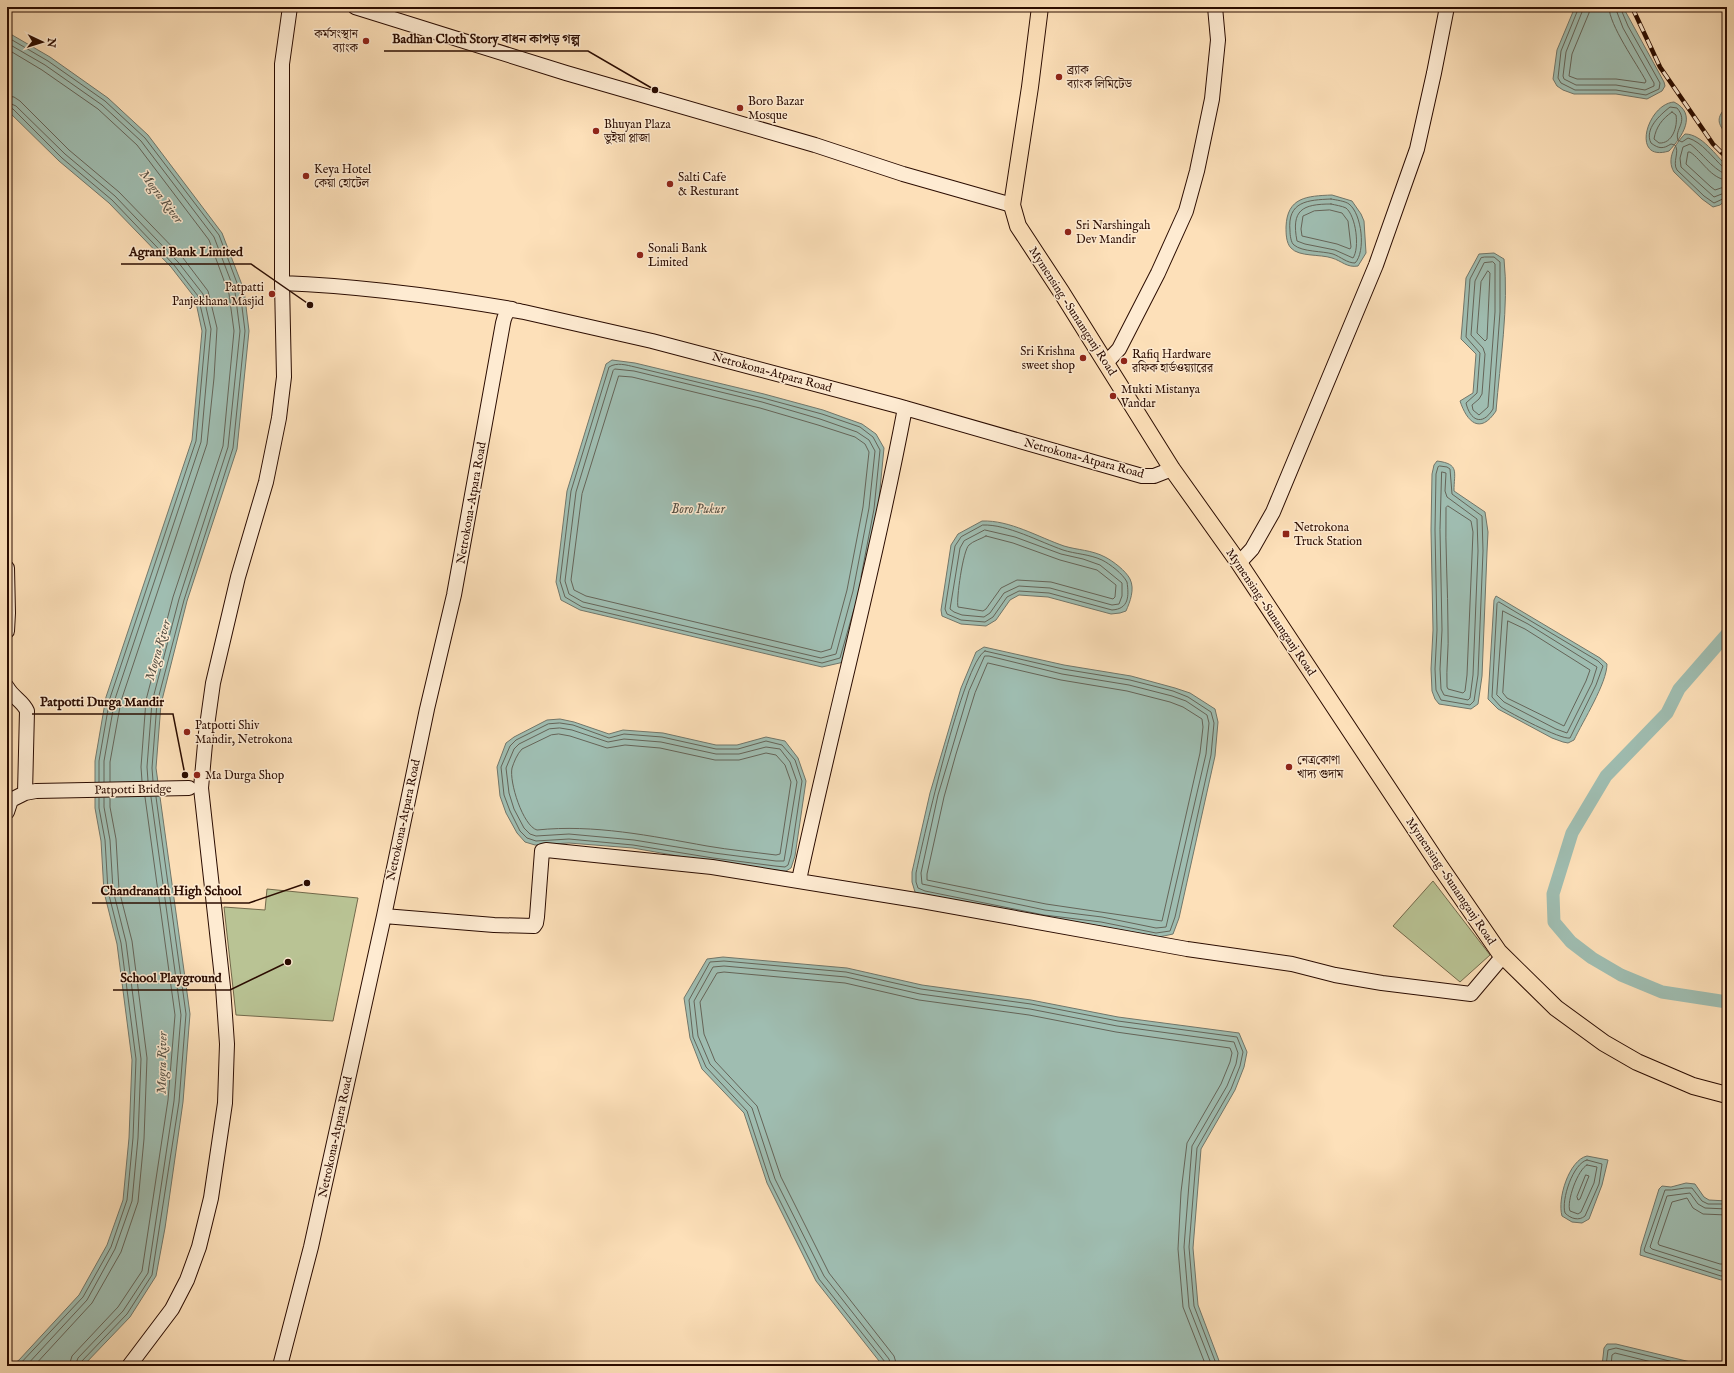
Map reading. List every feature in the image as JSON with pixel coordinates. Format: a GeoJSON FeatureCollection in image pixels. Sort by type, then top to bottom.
{"type":"FeatureCollection","features":[{"type":"Feature","properties":{"kind":"main road","name":"Mymensing -Sunamganj Road"},"geometry":{"type":"LineString","coordinates":[[1040,7],[1030,87],[1012,205],[1018,226],[1172,469],[1239,563],[1439,865],[1503,956],[1571,1021],[1604,1043],[1637,1062],[1694,1086],[1727,1095]]}},
{"type":"Feature","properties":{"kind":"street"},"geometry":{"type":"LineString","coordinates":[[129,1366],[172,1309],[187,1280],[201,1240],[211,1198],[225,1103],[227,1044],[223,987],[201,788],[206,733],[213,683],[238,577],[266,482],[279,418],[284,377],[282,283],[282,64],[290,7]]}},
{"type":"Feature","properties":{"kind":"street"},"geometry":{"type":"LineString","coordinates":[[355,7],[566,73],[815,145],[903,174],[1012,205]]}},
{"type":"Feature","properties":{"kind":"street"},"geometry":{"type":"LineString","coordinates":[[1106,363],[1119,349],[1158,273],[1186,211],[1212,99],[1218,40],[1215,7]]}},
{"type":"Feature","properties":{"kind":"street"},"geometry":{"type":"LineString","coordinates":[[1239,563],[1252,549],[1264,531],[1276,505],[1376,265],[1417,149],[1447,7]]}},
{"type":"Feature","properties":{"kind":"street"},"geometry":{"type":"LineString","coordinates":[[282,283],[320,285],[422,296],[512,309]]}},
{"type":"Feature","properties":{"kind":"street","name":"Netrokona-Atpara Road"},"geometry":{"type":"LineString","coordinates":[[280,1366],[311,1248],[384,916],[427,708],[454,595],[505,315],[508,311],[512,309],[652,341],[905,408],[1142,476],[1154,476],[1172,469]]}},
{"type":"Feature","properties":{"kind":"street"},"geometry":{"type":"LineString","coordinates":[[799,880],[821,777],[859,626],[889,492],[905,408]]}},
{"type":"Feature","properties":{"kind":"street"},"geometry":{"type":"LineString","coordinates":[[7,568],[7,631]]}},
{"type":"Feature","properties":{"kind":"street"},"geometry":{"type":"LineString","coordinates":[[7,687],[24,705],[27,711],[25,793],[11,800],[7,812]]}},
{"type":"Feature","properties":{"kind":"street","name":"Patpotti Bridge"},"geometry":{"type":"LineString","coordinates":[[25,793],[36,791],[189,788]]}},
{"type":"Feature","properties":{"kind":"street"},"geometry":{"type":"LineString","coordinates":[[384,916],[494,926],[534,926],[537,917],[542,851],[546,850],[712,867],[799,880],[1186,948],[1292,964],[1335,975],[1382,984],[1471,994],[1503,956]]}},
{"type":"Feature","properties":{"kind":"green space"},"geometry":{"type":"Polygon","coordinates":[[[1433,881],[1490,955],[1460,982],[1393,926],[1433,881]]]}},
{"type":"Feature","properties":{"kind":"green space"},"geometry":{"type":"Polygon","coordinates":[[[267,889],[358,898],[333,1021],[236,1015],[224,907],[265,910],[267,889]]]}},
{"type":"Feature","properties":{"kind":"water"},"geometry":{"type":"Polygon","coordinates":[[[1575,7],[1623,7],[1664,82],[1665,86],[1662,91],[1647,99],[1616,94],[1574,94],[1557,86],[1553,79],[1557,50],[1575,7]]]}},
{"type":"Feature","properties":{"kind":"water","name":"Mogra River"},"geometry":{"type":"Polygon","coordinates":[[[7,32],[50,57],[108,98],[148,135],[222,233],[244,290],[249,331],[237,449],[187,601],[161,704],[156,768],[190,1014],[183,1102],[165,1228],[156,1276],[130,1317],[83,1366],[11,1366],[19,1360],[79,1295],[107,1245],[123,1200],[129,1138],[132,1060],[117,944],[104,892],[101,841],[95,808],[95,761],[106,697],[192,440],[202,331],[195,298],[171,267],[109,203],[59,161],[7,110],[7,32]]]}},
{"type":"Feature","properties":{"kind":"water"},"geometry":{"type":"Polygon","coordinates":[[[1674,102],[1681,107],[1685,113],[1686,119],[1683,133],[1669,151],[1657,152],[1650,149],[1646,141],[1650,122],[1656,112],[1664,105],[1674,102]]]}},
{"type":"Feature","properties":{"kind":"water"},"geometry":{"type":"Polygon","coordinates":[[[1727,106],[1727,135],[1721,127],[1719,120],[1721,114],[1727,106]]]}},
{"type":"Feature","properties":{"kind":"water"},"geometry":{"type":"Polygon","coordinates":[[[1685,134],[1691,135],[1703,141],[1727,166],[1727,199],[1720,205],[1713,207],[1702,199],[1674,172],[1671,157],[1678,142],[1685,134]]]}},
{"type":"Feature","properties":{"kind":"water"},"geometry":{"type":"Polygon","coordinates":[[[1332,195],[1352,201],[1364,221],[1366,253],[1358,266],[1348,265],[1336,259],[1327,257],[1299,253],[1291,248],[1288,243],[1286,232],[1287,217],[1294,204],[1300,200],[1314,196],[1332,195]]]}},
{"type":"Feature","properties":{"kind":"water"},"geometry":{"type":"Polygon","coordinates":[[[1494,253],[1504,259],[1505,315],[1496,411],[1485,423],[1479,424],[1470,420],[1466,415],[1460,401],[1473,393],[1476,354],[1461,339],[1466,278],[1479,254],[1494,253]]]}},
{"type":"Feature","properties":{"kind":"water","name":"Boro Pukur"},"geometry":{"type":"Polygon","coordinates":[[[612,360],[635,363],[764,394],[823,410],[862,424],[876,434],[884,448],[878,510],[844,662],[822,667],[580,610],[561,600],[556,582],[567,491],[606,364],[612,360]]]}},
{"type":"Feature","properties":{"kind":"water"},"geometry":{"type":"Polygon","coordinates":[[[1437,461],[1449,464],[1454,470],[1454,491],[1485,512],[1488,532],[1482,676],[1478,704],[1471,709],[1439,704],[1432,691],[1432,474],[1434,465],[1437,461]]]}},
{"type":"Feature","properties":{"kind":"water"},"geometry":{"type":"Polygon","coordinates":[[[982,521],[992,521],[1013,526],[1064,546],[1095,553],[1108,559],[1119,566],[1130,579],[1132,587],[1131,595],[1126,611],[1111,614],[1048,597],[1019,595],[1010,600],[996,620],[986,626],[961,624],[942,616],[941,610],[951,545],[958,534],[982,521]]]}},
{"type":"Feature","properties":{"kind":"water"},"geometry":{"type":"Polygon","coordinates":[[[1496,596],[1600,658],[1607,664],[1606,672],[1599,691],[1574,740],[1568,743],[1552,738],[1498,709],[1488,699],[1494,600],[1496,596]]]}},
{"type":"Feature","properties":{"kind":"water"},"geometry":{"type":"Polygon","coordinates":[[[984,647],[1064,665],[1131,676],[1190,693],[1215,709],[1218,722],[1215,756],[1179,918],[1173,934],[1159,937],[924,895],[915,892],[912,882],[912,872],[930,793],[961,688],[976,652],[984,647]]]}},
{"type":"Feature","properties":{"kind":"water"},"geometry":{"type":"Polygon","coordinates":[[[560,719],[574,722],[609,734],[623,730],[663,733],[716,745],[737,745],[766,737],[785,741],[798,758],[806,781],[795,856],[791,868],[786,871],[775,870],[712,862],[633,848],[569,843],[535,845],[525,842],[517,833],[506,813],[500,796],[497,767],[506,743],[514,737],[547,720],[560,719]]]}},
{"type":"Feature","properties":{"kind":"water"},"geometry":{"type":"Polygon","coordinates":[[[723,957],[847,968],[922,985],[1031,1000],[1118,1017],[1239,1033],[1247,1052],[1244,1067],[1235,1090],[1201,1149],[1193,1248],[1198,1305],[1221,1366],[883,1366],[816,1281],[767,1183],[744,1113],[702,1069],[690,1038],[684,998],[707,959],[723,957]]]}},
{"type":"Feature","properties":{"kind":"water"},"geometry":{"type":"Polygon","coordinates":[[[1587,1156],[1608,1160],[1602,1185],[1589,1219],[1582,1223],[1572,1222],[1562,1216],[1561,1200],[1563,1191],[1570,1172],[1581,1159],[1587,1156]]]}},
{"type":"Feature","properties":{"kind":"water"},"geometry":{"type":"Polygon","coordinates":[[[1686,1183],[1695,1184],[1704,1197],[1709,1200],[1727,1201],[1727,1278],[1721,1280],[1640,1255],[1641,1247],[1659,1189],[1662,1186],[1671,1187],[1686,1183]]]}},
{"type":"Feature","properties":{"kind":"water"},"geometry":{"type":"Polygon","coordinates":[[[1607,1344],[1616,1344],[1707,1366],[1602,1366],[1604,1348],[1607,1344]]]}},
{"type":"Feature","properties":{"kind":"waterway"},"geometry":{"type":"LineString","coordinates":[[1727,634],[1679,689],[1667,713],[1606,776],[1572,833],[1553,894],[1554,922],[1571,942],[1592,958],[1621,975],[1662,992],[1727,1002]]}},
{"type":"Feature","properties":{"kind":"railway"},"geometry":{"type":"LineString","coordinates":[[1632,7],[1660,67],[1713,144],[1727,158]]}},
{"type":"Feature","properties":{"kind":"place","name":"কর্মসংস্থান ব্যাংক"},"geometry":{"type":"Point","coordinates":[366,41]}},
{"type":"Feature","properties":{"kind":"place","name":"ব্র্যাক ব্যাংক লিমিটেড"},"geometry":{"type":"Point","coordinates":[1059,77]}},
{"type":"Feature","properties":{"kind":"place","name":"Badhan Cloth Story বাধন কাপড় গল্প"},"geometry":{"type":"Point","coordinates":[655,90]}},
{"type":"Feature","properties":{"kind":"place","name":"Boro Bazar Mosque"},"geometry":{"type":"Point","coordinates":[740,108]}},
{"type":"Feature","properties":{"kind":"place","name":"Bhuyan Plaza ভুইয়া প্লাজা"},"geometry":{"type":"Point","coordinates":[596,131]}},
{"type":"Feature","properties":{"kind":"place","name":"Keya Hotel কেয়া হোটেল"},"geometry":{"type":"Point","coordinates":[306,176]}},
{"type":"Feature","properties":{"kind":"place","name":"Salti Cafe & Resturant"},"geometry":{"type":"Point","coordinates":[670,184]}},
{"type":"Feature","properties":{"kind":"place","name":"Sri Narshingah Dev Mandir"},"geometry":{"type":"Point","coordinates":[1068,232]}},
{"type":"Feature","properties":{"kind":"place","name":"Sonali Bank Limited"},"geometry":{"type":"Point","coordinates":[640,255]}},
{"type":"Feature","properties":{"kind":"place","name":"Patpatti Panjekhana Masjid"},"geometry":{"type":"Point","coordinates":[272,294]}},
{"type":"Feature","properties":{"kind":"place","name":"Agrani Bank Limited"},"geometry":{"type":"Point","coordinates":[310,305]}},
{"type":"Feature","properties":{"kind":"place","name":"Sri Krishna sweet shop"},"geometry":{"type":"Point","coordinates":[1083,358]}},
{"type":"Feature","properties":{"kind":"place","name":"Rafiq Hardware রফিক হার্ডওয়্যারের"},"geometry":{"type":"Point","coordinates":[1124,361]}},
{"type":"Feature","properties":{"kind":"place","name":"Mukti Mistanya Vandar"},"geometry":{"type":"Point","coordinates":[1113,396]}},
{"type":"Feature","properties":{"kind":"place","name":"Netrokona Truck Station"},"geometry":{"type":"Point","coordinates":[1286,534]}},
{"type":"Feature","properties":{"kind":"place","name":"Patpotti Shiv Mandir, Netrokona"},"geometry":{"type":"Point","coordinates":[187,732]}},
{"type":"Feature","properties":{"kind":"place","name":"‌নেত্র‌কোণা খাদ্য গুদাম"},"geometry":{"type":"Point","coordinates":[1289,767]}},
{"type":"Feature","properties":{"kind":"place","name":"Patpotti Durga Mandir"},"geometry":{"type":"Point","coordinates":[185,775]}},
{"type":"Feature","properties":{"kind":"place","name":"Ma Durga Shop"},"geometry":{"type":"Point","coordinates":[197,775]}},
{"type":"Feature","properties":{"kind":"place","name":"Chandranath High School"},"geometry":{"type":"Point","coordinates":[307,883]}},
{"type":"Feature","properties":{"kind":"place","name":"School Playground"},"geometry":{"type":"Point","coordinates":[288,962]}}]}
